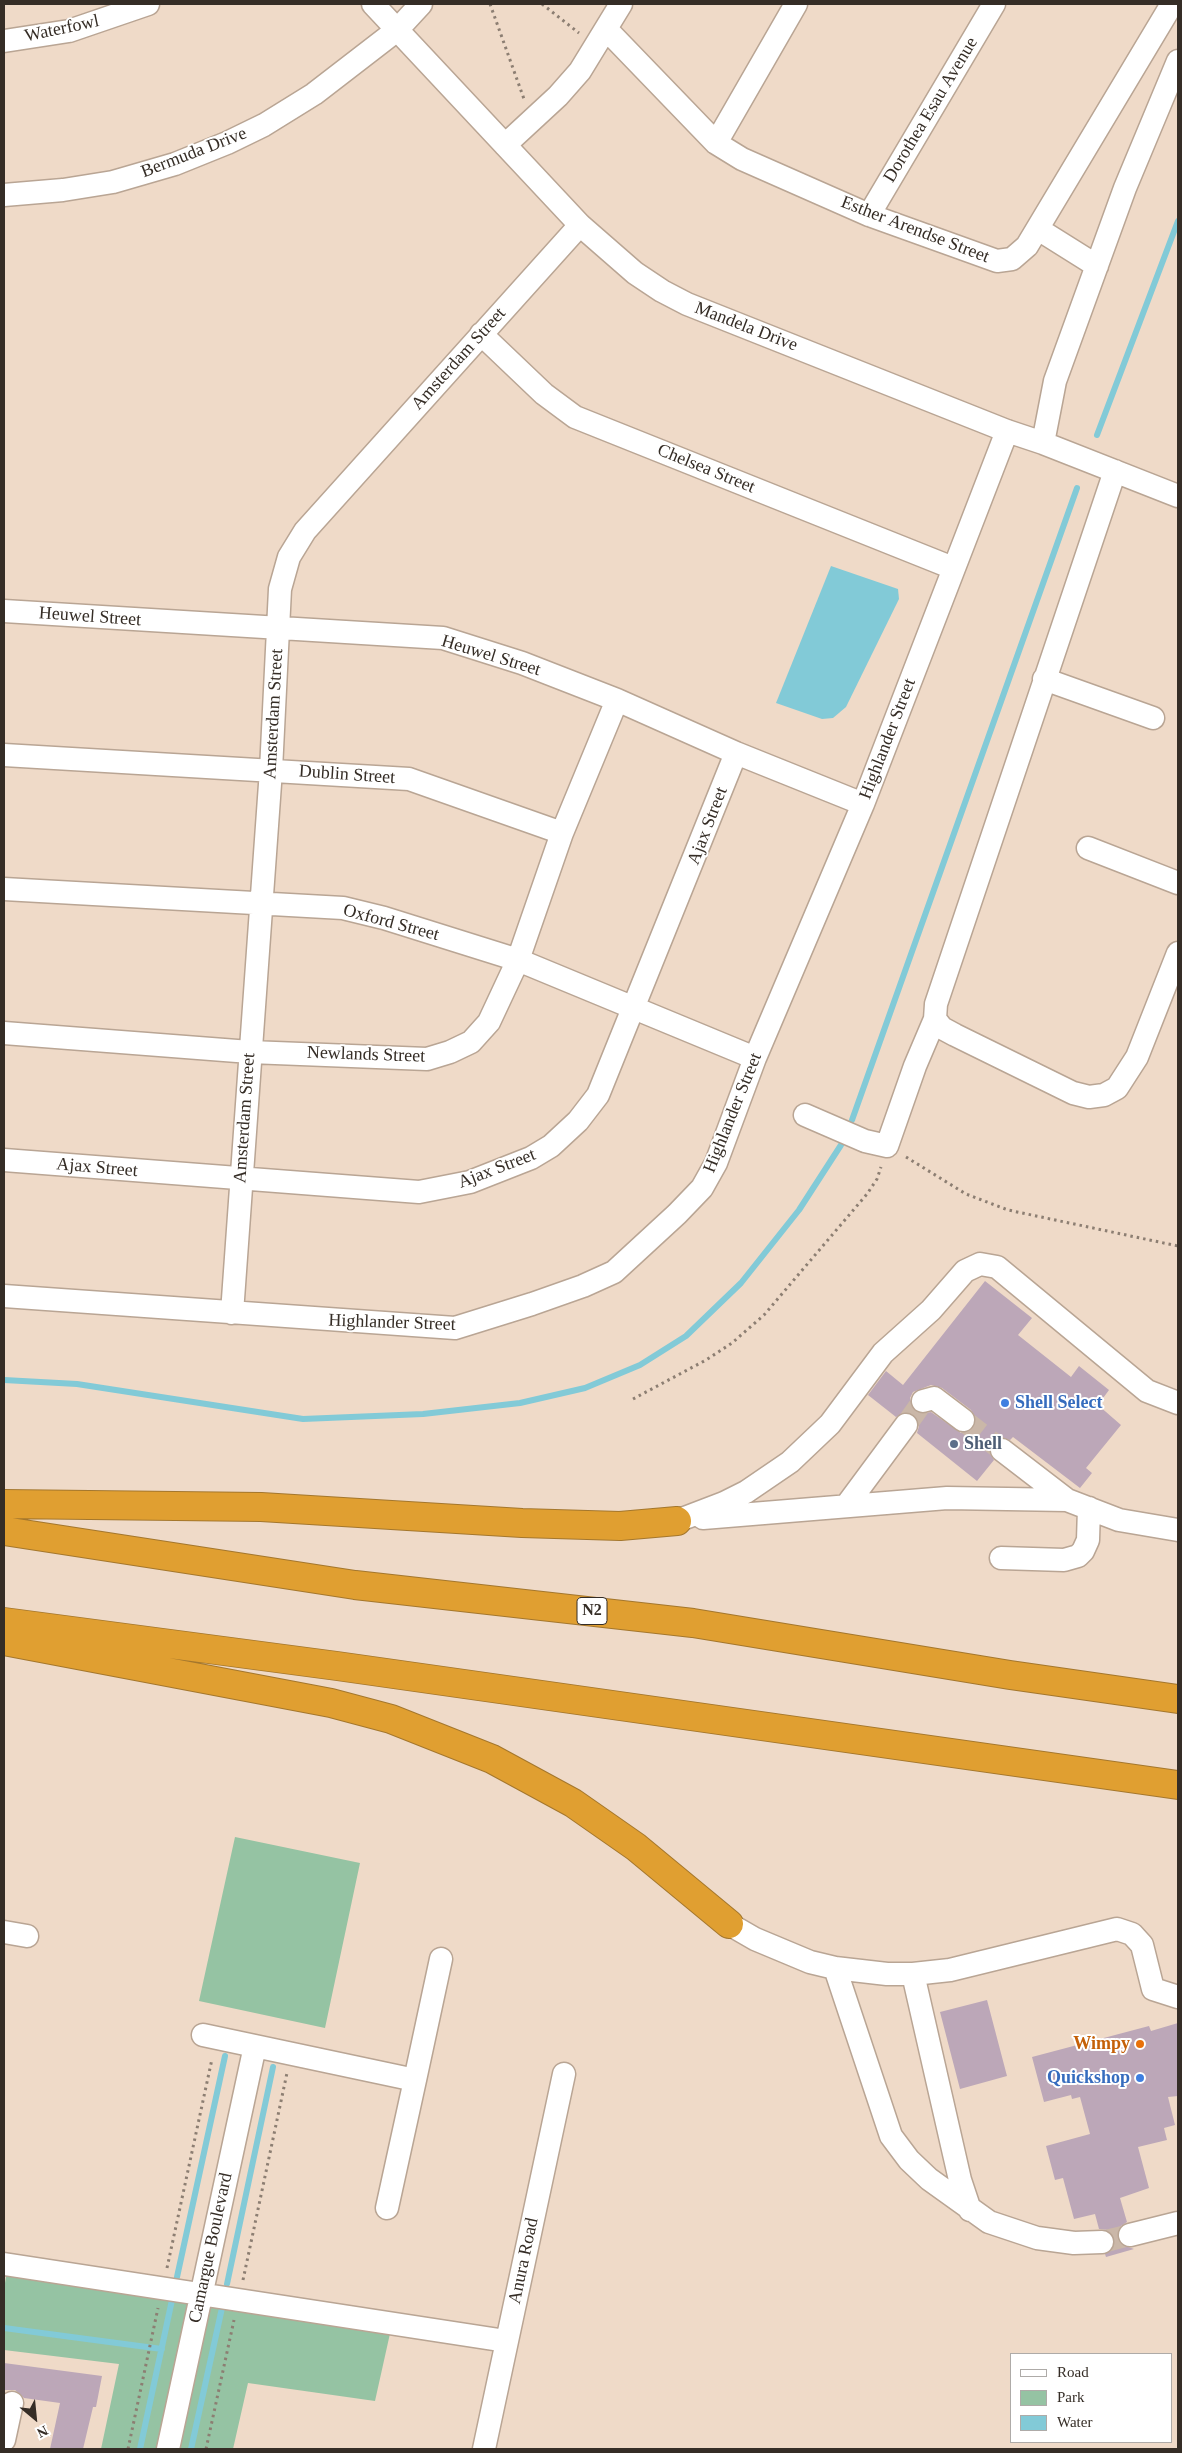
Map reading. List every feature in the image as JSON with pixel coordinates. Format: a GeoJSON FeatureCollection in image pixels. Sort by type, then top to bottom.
{"type":"FeatureCollection","features":[{"type":"Feature","properties":{"kind":"highway"},"geometry":{"type":"LineString","coordinates":[[4,1504],[261,1508],[522,1523],[620,1526],[677,1520]]}},
{"type":"Feature","properties":{"kind":"highway","name":"N2"},"geometry":{"type":"LineString","coordinates":[[4,1531],[355,1585],[693,1623],[1010,1675],[1178,1699]]}},
{"type":"Feature","properties":{"kind":"highway"},"geometry":{"type":"LineString","coordinates":[[4,1622],[337,1666],[1178,1785]]}},
{"type":"Feature","properties":{"kind":"highway"},"geometry":{"type":"LineString","coordinates":[[4,1641],[331,1703],[400,1723],[492,1759],[573,1803],[636,1847],[729,1924]]}},
{"type":"Feature","properties":{"kind":"street","name":"Waterfowl"},"geometry":{"type":"LineString","coordinates":[[4,41],[69,31],[148,4]]}},
{"type":"Feature","properties":{"kind":"street","name":"Mandela Drive"},"geometry":{"type":"LineString","coordinates":[[373,4],[580,225],[635,273],[687,304],[1007,431],[1052,446],[1178,496]]}},
{"type":"Feature","properties":{"kind":"street"},"geometry":{"type":"LineString","coordinates":[[397,30],[421,4]]}},
{"type":"Feature","properties":{"kind":"street"},"geometry":{"type":"LineString","coordinates":[[505,145],[558,96],[580,71],[621,4]]}},
{"type":"Feature","properties":{"kind":"street"},"geometry":{"type":"LineString","coordinates":[[716,143],[796,4]]}},
{"type":"Feature","properties":{"kind":"street","name":"Dorothea Esau Avenue"},"geometry":{"type":"LineString","coordinates":[[869,215],[994,4]]}},
{"type":"Feature","properties":{"kind":"street","name":"Esther Arendse Street"},"geometry":{"type":"LineString","coordinates":[[606,29],[716,143],[764,170],[869,215],[997,261],[1012,259],[1023,252],[1172,4]]}},
{"type":"Feature","properties":{"kind":"street","name":"Bermuda Drive"},"geometry":{"type":"LineString","coordinates":[[4,194],[63,190],[113,182],[175,164],[264,125],[314,94],[362,55],[397,30]]}},
{"type":"Feature","properties":{"kind":"street"},"geometry":{"type":"LineString","coordinates":[[1052,446],[1055,381],[1125,188],[1174,70],[1152,39]]}},
{"type":"Feature","properties":{"kind":"street","name":"Amsterdam Street"},"geometry":{"type":"LineString","coordinates":[[232,1313],[271,770],[280,589],[289,557],[305,531],[580,225]]}},
{"type":"Feature","properties":{"kind":"street"},"geometry":{"type":"LineString","coordinates":[[1038,229],[1097,266]]}},
{"type":"Feature","properties":{"kind":"street","name":"Chelsea Street"},"geometry":{"type":"LineString","coordinates":[[481,334],[544,394],[575,417],[953,568]]}},
{"type":"Feature","properties":{"kind":"street","name":"Highlander Street"},"geometry":{"type":"LineString","coordinates":[[4,1296],[455,1328],[549,1298],[614,1272],[677,1214],[702,1188],[716,1164],[755,1058],[863,804],[1007,431]]}},
{"type":"Feature","properties":{"kind":"street"},"geometry":{"type":"LineString","coordinates":[[804,1115],[865,1141],[887,1146],[935,1019],[936,1004],[1044,679],[1082,574],[1110,469]]}},
{"type":"Feature","properties":{"kind":"street","name":"Heuwel Street"},"geometry":{"type":"LineString","coordinates":[[4,611],[443,638],[522,664],[617,700],[736,753],[863,804]]}},
{"type":"Feature","properties":{"kind":"street"},"geometry":{"type":"LineString","coordinates":[[1044,679],[1153,718]]}},
{"type":"Feature","properties":{"kind":"street","name":"Newlands Street"},"geometry":{"type":"LineString","coordinates":[[4,1033],[250,1052],[427,1059],[450,1052],[471,1042],[489,1022],[518,960],[562,833],[617,700]]}},
{"type":"Feature","properties":{"kind":"street","name":"Ajax Street"},"geometry":{"type":"LineString","coordinates":[[4,1160],[419,1192],[470,1182],[504,1170],[550,1146],[578,1121],[598,1096],[736,753]]}},
{"type":"Feature","properties":{"kind":"street","name":"Dublin Street"},"geometry":{"type":"LineString","coordinates":[[4,754],[409,779],[562,833]]}},
{"type":"Feature","properties":{"kind":"street"},"geometry":{"type":"LineString","coordinates":[[1088,848],[1178,883]]}},
{"type":"Feature","properties":{"kind":"street","name":"Oxford Street"},"geometry":{"type":"LineString","coordinates":[[4,889],[343,908],[384,918],[518,960],[755,1058]]}},
{"type":"Feature","properties":{"kind":"street"},"geometry":{"type":"LineString","coordinates":[[935,1019],[948,1032],[1072,1092],[1090,1097],[1104,1095],[1117,1088],[1137,1057],[1178,953]]}},
{"type":"Feature","properties":{"kind":"street"},"geometry":{"type":"LineString","coordinates":[[677,1520],[724,1503],[746,1492],[790,1462],[830,1424],[883,1353],[931,1310],[965,1271],[980,1264],[997,1267],[1147,1391],[1178,1403]]}},
{"type":"Feature","properties":{"kind":"street"},"geometry":{"type":"LineString","coordinates":[[924,1401],[934,1398],[963,1420]]}},
{"type":"Feature","properties":{"kind":"street"},"geometry":{"type":"LineString","coordinates":[[846,1506],[906,1425]]}},
{"type":"Feature","properties":{"kind":"street"},"geometry":{"type":"LineString","coordinates":[[1002,1450],[1067,1500]]}},
{"type":"Feature","properties":{"kind":"street"},"geometry":{"type":"LineString","coordinates":[[677,1520],[948,1498],[1067,1500],[1119,1520],[1178,1530]]}},
{"type":"Feature","properties":{"kind":"street"},"geometry":{"type":"LineString","coordinates":[[1001,1558],[1064,1560],[1078,1556],[1083,1551],[1088,1540],[1090,1508]]}},
{"type":"Feature","properties":{"kind":"street"},"geometry":{"type":"LineString","coordinates":[[729,1924],[782,1952],[836,1968],[861,1972],[913,1974],[950,1970],[991,1961],[1117,1929],[1132,1934],[1142,1945],[1153,1989],[1178,1997]]}},
{"type":"Feature","properties":{"kind":"street"},"geometry":{"type":"LineString","coordinates":[[4,1932],[27,1936]]}},
{"type":"Feature","properties":{"kind":"street"},"geometry":{"type":"LineString","coordinates":[[387,2208],[440,1959]]}},
{"type":"Feature","properties":{"kind":"street"},"geometry":{"type":"LineString","coordinates":[[836,1968],[891,2136],[909,2160],[929,2179],[989,2222],[1037,2238],[1074,2243],[1102,2242]]}},
{"type":"Feature","properties":{"kind":"street"},"geometry":{"type":"LineString","coordinates":[[913,1974],[960,2180],[970,2210]]}},
{"type":"Feature","properties":{"kind":"street"},"geometry":{"type":"LineString","coordinates":[[210,2037],[415,2080]]}},
{"type":"Feature","properties":{"kind":"street","name":"Camargue Boulevard"},"geometry":{"type":"LineString","coordinates":[[168,2449],[255,2046]]}},
{"type":"Feature","properties":{"kind":"street","name":"Anura Road"},"geometry":{"type":"LineString","coordinates":[[484,2449],[564,2074]]}},
{"type":"Feature","properties":{"kind":"street"},"geometry":{"type":"LineString","coordinates":[[1130,2235],[1178,2222]]}},
{"type":"Feature","properties":{"kind":"street"},"geometry":{"type":"LineString","coordinates":[[4,2264],[506,2341]]}},
{"type":"Feature","properties":{"kind":"street"},"geometry":{"type":"LineString","coordinates":[[4,2440],[12,2403]]}},
{"type":"Feature","properties":{"kind":"path"},"geometry":{"type":"LineString","coordinates":[[490,4],[526,105],[525,127]]}},
{"type":"Feature","properties":{"kind":"path"},"geometry":{"type":"LineString","coordinates":[[542,4],[585,38],[606,29]]}},
{"type":"Feature","properties":{"kind":"path"},"geometry":{"type":"LineString","coordinates":[[633,1399],[706,1360],[732,1342],[764,1315],[877,1179],[887,1146],[966,1194],[1008,1210],[1178,1246]]}},
{"type":"Feature","properties":{"kind":"path"},"geometry":{"type":"LineString","coordinates":[[128,2449],[162,2288],[210,2037]]}},
{"type":"Feature","properties":{"kind":"path"},"geometry":{"type":"LineString","coordinates":[[206,2449],[291,2054]]}},
{"type":"Feature","properties":{"kind":"green space"},"geometry":{"type":"Polygon","coordinates":[[[235,1837],[360,1863],[325,2028],[199,2001],[235,1837]]]}},
{"type":"Feature","properties":{"kind":"green space"},"geometry":{"type":"Polygon","coordinates":[[[7,2271],[189,2298],[156,2449],[101,2449],[119,2364],[4,2350],[4,2289],[7,2271]]]}},
{"type":"Feature","properties":{"kind":"green space"},"geometry":{"type":"Polygon","coordinates":[[[210,2302],[391,2329],[375,2401],[248,2383],[233,2449],[178,2449],[210,2302]]]}},
{"type":"Feature","properties":{"kind":"water"},"geometry":{"type":"Polygon","coordinates":[[[831,566],[898,589],[899,599],[846,707],[833,718],[822,719],[776,703],[831,566]]]}},
{"type":"Feature","properties":{"kind":"building"},"geometry":{"type":"Polygon","coordinates":[[[985,1281],[1032,1318],[1018,1335],[1071,1377],[1079,1366],[1109,1390],[1098,1405],[1121,1425],[1086,1468],[1092,1473],[1080,1488],[1013,1437],[1010,1440],[997,1438],[992,1442],[989,1449],[994,1460],[977,1481],[917,1433],[919,1426],[914,1415],[907,1412],[896,1417],[868,1395],[886,1371],[903,1385],[985,1281]],[[931,1385],[913,1392],[910,1398],[913,1410],[920,1414],[931,1412],[961,1433],[968,1432],[973,1428],[976,1421],[971,1410],[942,1388],[931,1385]]]}},
{"type":"Feature","properties":{"kind":"building"},"geometry":{"type":"Polygon","coordinates":[[[987,2000],[1007,2076],[960,2089],[940,2012],[987,2000]]]}},
{"type":"Feature","properties":{"kind":"building"},"geometry":{"type":"Polygon","coordinates":[[[1178,2023],[1178,2096],[1168,2097],[1175,2125],[1164,2128],[1167,2140],[1138,2147],[1149,2188],[1120,2198],[1127,2222],[1117,2232],[1120,2244],[1134,2249],[1106,2257],[1105,2254],[1114,2248],[1113,2235],[1108,2230],[1099,2229],[1095,2214],[1074,2219],[1063,2178],[1055,2180],[1046,2146],[1090,2134],[1080,2097],[1072,2099],[1071,2095],[1044,2102],[1032,2057],[1149,2026],[1151,2031],[1178,2023]]]}},
{"type":"Feature","properties":{"kind":"building"},"geometry":{"type":"Polygon","coordinates":[[[4,2363],[102,2376],[96,2407],[93,2407],[83,2449],[50,2449],[60,2403],[24,2398],[15,2390],[4,2390],[4,2363]]]}},
{"type":"Feature","properties":{"kind":"waterway"},"geometry":{"type":"LineString","coordinates":[[1097,435],[1178,221]]}},
{"type":"Feature","properties":{"kind":"waterway"},"geometry":{"type":"LineString","coordinates":[[852,1120],[1077,488]]}},
{"type":"Feature","properties":{"kind":"waterway"},"geometry":{"type":"LineString","coordinates":[[4,1380],[77,1384],[303,1419],[423,1414],[520,1403],[585,1388],[640,1365],[686,1336],[741,1283],[799,1210],[841,1145]]}},
{"type":"Feature","properties":{"kind":"waterway"},"geometry":{"type":"LineString","coordinates":[[177,2277],[225,2056]]}},
{"type":"Feature","properties":{"kind":"waterway"},"geometry":{"type":"LineString","coordinates":[[227,2284],[273,2067]]}},
{"type":"Feature","properties":{"kind":"waterway"},"geometry":{"type":"LineString","coordinates":[[140,2449],[172,2300]]}},
{"type":"Feature","properties":{"kind":"waterway"},"geometry":{"type":"LineString","coordinates":[[191,2449],[222,2308]]}},
{"type":"Feature","properties":{"kind":"waterway"},"geometry":{"type":"LineString","coordinates":[[4,2328],[162,2349]]}},
{"type":"Feature","properties":{"kind":"tunnel"},"geometry":{"type":"LineString","coordinates":[[906,1425],[923,1401]]}},
{"type":"Feature","properties":{"kind":"tunnel"},"geometry":{"type":"LineString","coordinates":[[963,1420],[1002,1450]]}},
{"type":"Feature","properties":{"kind":"tunnel"},"geometry":{"type":"LineString","coordinates":[[1102,2242],[1130,2235]]}},
{"type":"Feature","properties":{"kind":"place","name":"Shell Select"},"geometry":{"type":"Point","coordinates":[1005,1403]}},
{"type":"Feature","properties":{"kind":"place","name":"Shell"},"geometry":{"type":"Point","coordinates":[954,1444]}},
{"type":"Feature","properties":{"kind":"place","name":"Wimpy"},"geometry":{"type":"Point","coordinates":[1140,2044]}},
{"type":"Feature","properties":{"kind":"place","name":"Quickshop"},"geometry":{"type":"Point","coordinates":[1140,2078]}}]}
